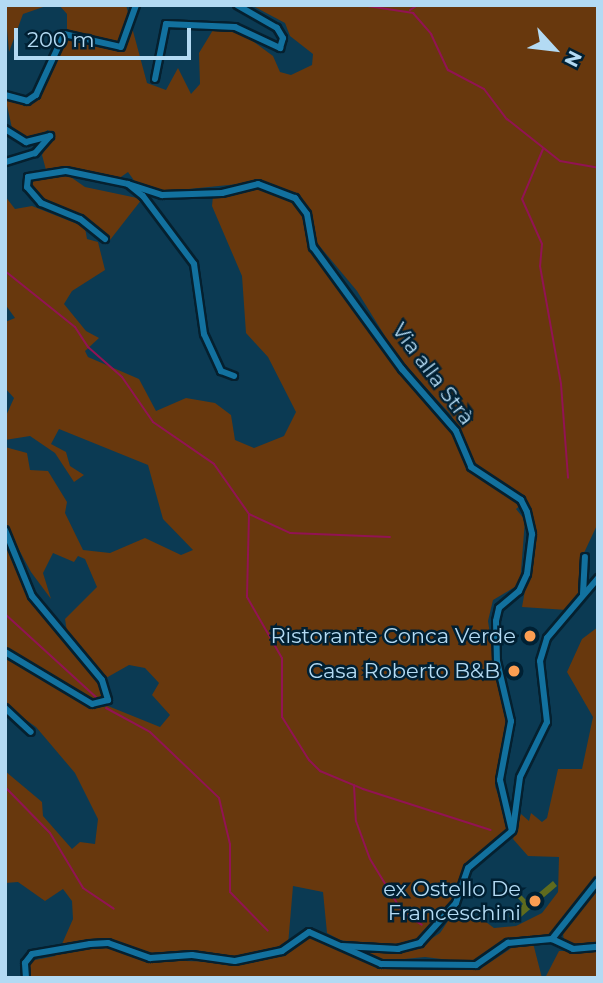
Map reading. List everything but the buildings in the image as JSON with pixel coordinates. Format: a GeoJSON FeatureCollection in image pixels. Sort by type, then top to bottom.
{"type":"FeatureCollection","features":[{"type":"Feature","properties":{"kind":"street"},"geometry":{"type":"LineString","coordinates":[[5,94],[27,101],[36,94],[64,34],[121,47],[136,5]]}},
{"type":"Feature","properties":{"kind":"street"},"geometry":{"type":"LineString","coordinates":[[155,79],[166,24],[235,27],[280,48],[283,38],[277,28],[237,5]]}},
{"type":"Feature","properties":{"kind":"street"},"geometry":{"type":"LineString","coordinates":[[5,130],[26,142],[50,136],[35,153],[5,162]]}},
{"type":"Feature","properties":{"kind":"street","name":"Via alla Strà"},"geometry":{"type":"LineString","coordinates":[[104,239],[80,219],[41,203],[25,181],[41,173],[66,171],[128,184],[162,195],[222,193],[258,184],[295,198],[307,214],[313,247],[402,369],[456,431],[471,467],[522,500],[532,534],[527,574],[519,591],[499,608],[496,621],[497,661],[511,721],[499,780],[512,831]]}},
{"type":"Feature","properties":{"kind":"street"},"geometry":{"type":"LineString","coordinates":[[128,184],[159,213],[190,256],[204,334],[221,370],[234,376]]}},
{"type":"Feature","properties":{"kind":"street"},"geometry":{"type":"LineString","coordinates":[[5,530],[32,596],[102,680],[108,700],[92,704],[5,652]]}},
{"type":"Feature","properties":{"kind":"street"},"geometry":{"type":"LineString","coordinates":[[583,596],[585,558]]}},
{"type":"Feature","properties":{"kind":"street"},"geometry":{"type":"LineString","coordinates":[[342,946],[398,949],[420,943],[456,903],[468,869],[512,831],[520,778],[547,722],[543,649],[553,629],[598,578]]}},
{"type":"Feature","properties":{"kind":"street"},"geometry":{"type":"LineString","coordinates":[[5,708],[31,732]]}},
{"type":"Feature","properties":{"kind":"street"},"geometry":{"type":"LineString","coordinates":[[552,939],[598,881]]}},
{"type":"Feature","properties":{"kind":"street"},"geometry":{"type":"LineString","coordinates":[[26,978],[25,963],[32,954],[100,943],[150,958],[192,955],[234,961],[282,951],[304,932],[388,965],[468,966],[508,943],[552,939],[573,948],[598,947]]}},
{"type":"Feature","properties":{"kind":"shaded area"},"geometry":{"type":"Polygon","coordinates":[[[5,5],[49,5],[23,14],[9,52],[5,5]]]}},
{"type":"Feature","properties":{"kind":"shaded area"},"geometry":{"type":"Polygon","coordinates":[[[59,5],[126,5],[147,83],[166,90],[178,68],[191,94],[200,84],[199,53],[213,30],[242,33],[273,56],[280,72],[291,75],[312,65],[313,54],[290,36],[285,23],[251,5],[598,5],[598,523],[583,555],[582,589],[574,605],[567,610],[522,607],[536,529],[528,502],[474,462],[451,415],[398,357],[357,291],[317,243],[312,214],[302,200],[259,182],[159,192],[138,186],[128,172],[118,179],[70,168],[46,170],[42,155],[53,134],[48,130],[30,141],[13,133],[5,96],[25,104],[46,85],[67,32],[67,14],[59,5]]]}},
{"type":"Feature","properties":{"kind":"shaded area"},"geometry":{"type":"Polygon","coordinates":[[[65,173],[85,187],[142,199],[110,240],[86,220],[45,202],[30,187],[29,180],[65,173]]]}},
{"type":"Feature","properties":{"kind":"shaded area"},"geometry":{"type":"Polygon","coordinates":[[[257,187],[299,206],[311,248],[400,371],[454,433],[469,469],[522,504],[516,509],[525,520],[520,584],[493,600],[488,621],[497,680],[508,711],[495,786],[509,827],[500,842],[463,868],[452,902],[417,941],[379,946],[340,940],[327,933],[323,892],[293,886],[288,945],[228,958],[189,953],[186,961],[251,963],[285,955],[308,936],[374,965],[464,969],[486,965],[516,945],[533,943],[542,978],[30,978],[30,961],[55,956],[62,944],[73,919],[72,901],[63,889],[45,901],[18,882],[5,883],[5,771],[42,802],[43,816],[72,849],[80,842],[95,844],[98,819],[75,773],[36,727],[5,705],[5,656],[95,708],[108,706],[160,727],[170,715],[152,695],[159,683],[145,668],[129,665],[106,678],[67,632],[65,619],[97,587],[85,559],[78,556],[74,562],[53,553],[43,573],[51,599],[31,572],[5,524],[5,447],[27,453],[30,470],[48,471],[67,502],[65,513],[83,550],[110,553],[145,538],[181,555],[193,550],[163,519],[148,465],[59,429],[51,444],[66,452],[70,466],[84,475],[74,482],[55,453],[30,436],[5,440],[5,418],[14,398],[5,388],[5,322],[15,318],[5,304],[5,196],[15,209],[32,206],[75,223],[85,228],[87,239],[98,242],[105,270],[72,291],[64,304],[86,331],[99,338],[85,351],[88,357],[139,379],[156,411],[186,398],[215,403],[231,415],[235,440],[254,448],[284,436],[296,412],[268,357],[246,333],[242,276],[212,206],[213,196],[257,187]]]}},
{"type":"Feature","properties":{"kind":"shaded area"},"geometry":{"type":"Polygon","coordinates":[[[5,533],[28,594],[98,678],[102,701],[84,697],[5,649],[5,533]]]}},
{"type":"Feature","properties":{"kind":"shaded area"},"geometry":{"type":"Polygon","coordinates":[[[598,627],[598,878],[587,893],[555,934],[499,943],[474,963],[425,957],[384,961],[356,950],[417,948],[440,933],[450,918],[478,916],[494,928],[516,926],[542,913],[558,892],[559,857],[528,856],[513,839],[521,814],[529,821],[531,813],[542,822],[547,818],[558,769],[582,769],[593,717],[567,672],[582,639],[598,627]]]}},
{"type":"Feature","properties":{"kind":"shaded area"},"geometry":{"type":"Polygon","coordinates":[[[598,885],[598,945],[564,943],[563,933],[598,885]]]}},
{"type":"Feature","properties":{"kind":"shaded area"},"geometry":{"type":"Polygon","coordinates":[[[559,951],[598,951],[598,978],[545,978],[559,951]]]}},
{"type":"Feature","properties":{"kind":"waterway"},"geometry":{"type":"LineString","coordinates":[[361,5],[413,13],[431,34],[448,70],[484,89],[507,119],[560,161],[598,168]]}},
{"type":"Feature","properties":{"kind":"waterway"},"geometry":{"type":"LineString","coordinates":[[410,10],[418,5]]}},
{"type":"Feature","properties":{"kind":"waterway"},"geometry":{"type":"LineString","coordinates":[[543,149],[522,199],[542,244],[540,266],[561,384],[568,478]]}},
{"type":"Feature","properties":{"kind":"waterway"},"geometry":{"type":"LineString","coordinates":[[5,271],[75,327],[88,347],[122,377],[153,422],[214,464],[249,514],[290,533],[390,537]]}},
{"type":"Feature","properties":{"kind":"waterway"},"geometry":{"type":"LineString","coordinates":[[249,514],[247,597],[282,658],[282,717],[309,760],[320,771],[363,789],[491,830]]}},
{"type":"Feature","properties":{"kind":"waterway"},"geometry":{"type":"LineString","coordinates":[[5,614],[98,699]]}},
{"type":"Feature","properties":{"kind":"waterway"},"geometry":{"type":"LineString","coordinates":[[106,708],[150,732],[219,798],[230,844],[230,892],[268,931]]}},
{"type":"Feature","properties":{"kind":"waterway"},"geometry":{"type":"LineString","coordinates":[[354,785],[356,821],[370,859],[403,913],[422,925]]}},
{"type":"Feature","properties":{"kind":"waterway"},"geometry":{"type":"LineString","coordinates":[[5,787],[50,833],[83,888],[114,909]]}},
{"type":"Feature","properties":{"kind":"place","name":"Ristorante Conca Verde"},"geometry":{"type":"Point","coordinates":[530,636]}},
{"type":"Feature","properties":{"kind":"place","name":"Casa Roberto B&B"},"geometry":{"type":"Point","coordinates":[514,671]}},
{"type":"Feature","properties":{"kind":"place","name":"ex Ostello De Franceschini"},"geometry":{"type":"Point","coordinates":[535,901]}}]}
